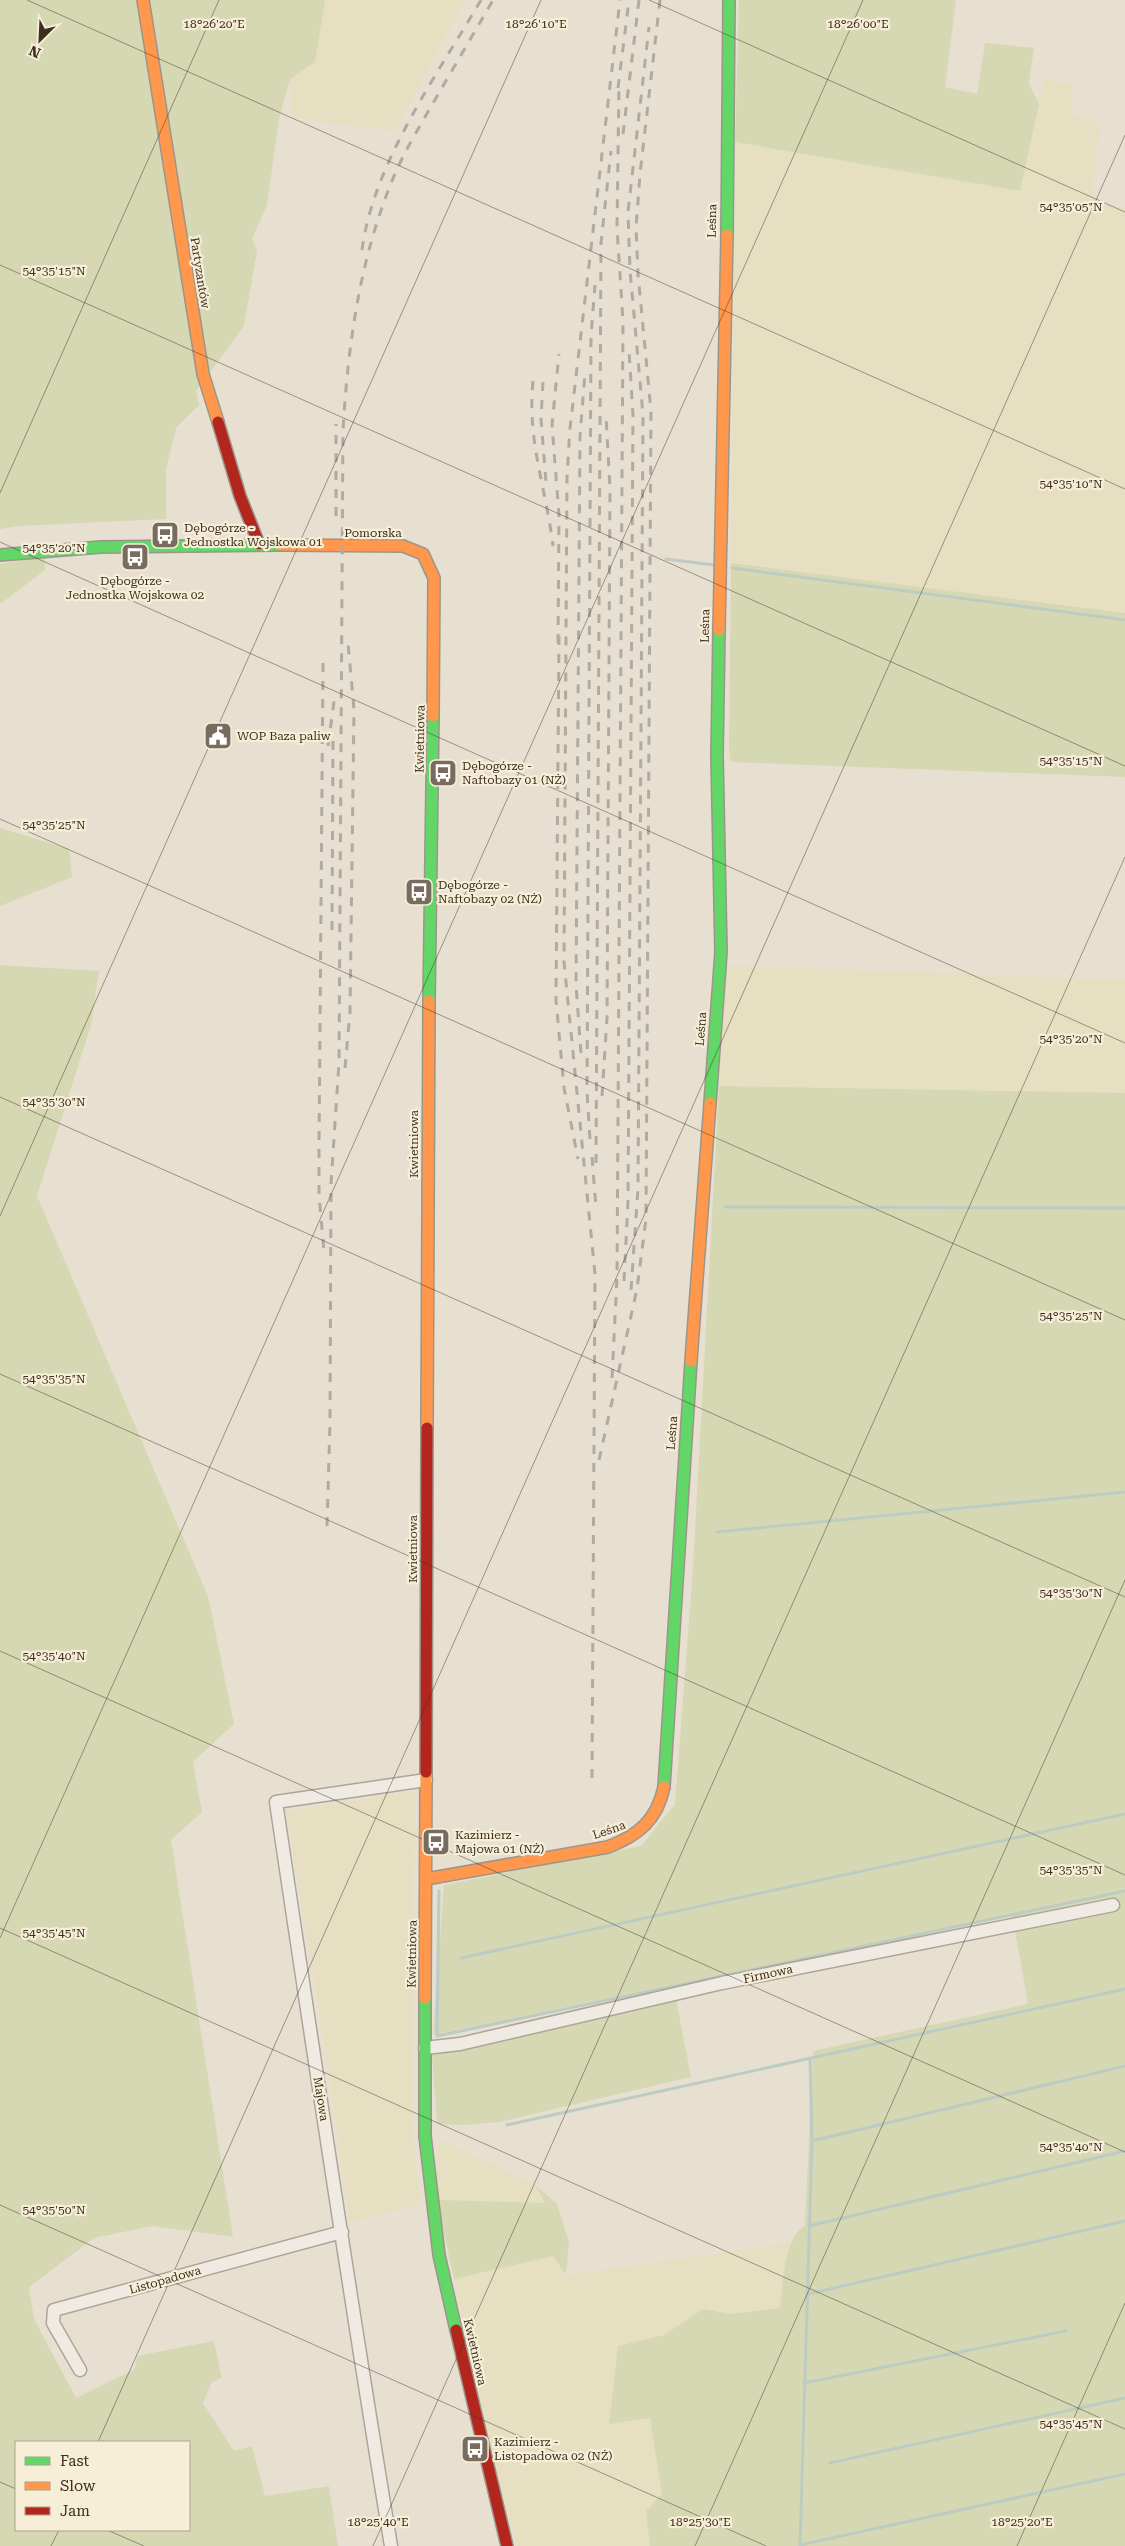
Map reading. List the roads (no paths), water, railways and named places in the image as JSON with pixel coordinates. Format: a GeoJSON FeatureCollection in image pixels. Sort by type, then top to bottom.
{"type":"FeatureCollection","features":[{"type":"Feature","properties":{"kind":"street","name":"Partyzantów"},"geometry":{"type":"LineString","coordinates":[[143,0],[203,374],[240,496],[259,544]]}},
{"type":"Feature","properties":{"kind":"street","name":"Leśna"},"geometry":{"type":"LineString","coordinates":[[426,1879],[608,1847],[630,1838],[645,1828],[656,1815],[665,1784],[682,1484],[721,952],[716,756],[726,285],[729,0]]}},
{"type":"Feature","properties":{"kind":"street","name":"Pomorska"},"geometry":{"type":"LineString","coordinates":[[0,555],[80,546],[259,544],[403,546],[416,550]]}},
{"type":"Feature","properties":{"kind":"street","name":"Kwietniowa"},"geometry":{"type":"LineString","coordinates":[[416,550],[428,560],[436,592],[428,988],[425,2136],[439,2254],[507,2546]]}},
{"type":"Feature","properties":{"kind":"street","name":"Majowa"},"geometry":{"type":"LineString","coordinates":[[391,2546],[350,2306],[342,2232],[276,1802],[426,1780]]}},
{"type":"Feature","properties":{"kind":"street","name":"Firmowa"},"geometry":{"type":"LineString","coordinates":[[425,2048],[460,2044],[722,1983],[1113,1905]]}},
{"type":"Feature","properties":{"kind":"street","name":"Listopadowa"},"geometry":{"type":"LineString","coordinates":[[80,2370],[54,2323],[54,2310],[342,2232]]}},
{"type":"Feature","properties":{"kind":"waterway"},"geometry":{"type":"LineString","coordinates":[[666,559],[714,565]]}},
{"type":"Feature","properties":{"kind":"waterway"},"geometry":{"type":"LineString","coordinates":[[732,568],[1125,620]]}},
{"type":"Feature","properties":{"kind":"waterway"},"geometry":{"type":"LineString","coordinates":[[725,1207],[1125,1208]]}},
{"type":"Feature","properties":{"kind":"waterway"},"geometry":{"type":"LineString","coordinates":[[717,1532],[1125,1492]]}},
{"type":"Feature","properties":{"kind":"waterway"},"geometry":{"type":"LineString","coordinates":[[461,1958],[1125,1814]]}},
{"type":"Feature","properties":{"kind":"waterway"},"geometry":{"type":"LineString","coordinates":[[439,1891],[437,2036],[1125,1891]]}},
{"type":"Feature","properties":{"kind":"waterway"},"geometry":{"type":"LineString","coordinates":[[507,2125],[1125,1989]]}},
{"type":"Feature","properties":{"kind":"waterway"},"geometry":{"type":"LineString","coordinates":[[800,2546],[812,2141],[810,2058]]}},
{"type":"Feature","properties":{"kind":"waterway"},"geometry":{"type":"LineString","coordinates":[[812,2141],[1125,2066]]}},
{"type":"Feature","properties":{"kind":"waterway"},"geometry":{"type":"LineString","coordinates":[[809,2226],[1125,2151]]}},
{"type":"Feature","properties":{"kind":"waterway"},"geometry":{"type":"LineString","coordinates":[[808,2294],[1125,2221]]}},
{"type":"Feature","properties":{"kind":"waterway"},"geometry":{"type":"LineString","coordinates":[[804,2383],[1066,2331]]}},
{"type":"Feature","properties":{"kind":"waterway"},"geometry":{"type":"LineString","coordinates":[[830,2463],[1125,2398]]}},
{"type":"Feature","properties":{"kind":"waterway"},"geometry":{"type":"LineString","coordinates":[[800,2545],[1125,2474]]}},
{"type":"Feature","properties":{"kind":"railway"},"geometry":{"type":"LineString","coordinates":[[362,250],[368,218],[379,185],[393,153],[427,89],[481,0]]}},
{"type":"Feature","properties":{"kind":"railway"},"geometry":{"type":"LineString","coordinates":[[327,1526],[330,1423],[331,1184],[339,1062],[343,430],[348,367],[363,275],[379,215],[390,186],[410,144],[493,0]]}},
{"type":"Feature","properties":{"kind":"railway"},"geometry":{"type":"LineString","coordinates":[[592,1778],[595,1274],[564,962],[567,477],[570,428],[620,0]]}},
{"type":"Feature","properties":{"kind":"railway"},"geometry":{"type":"LineString","coordinates":[[618,88],[629,0]]}},
{"type":"Feature","properties":{"kind":"railway"},"geometry":{"type":"LineString","coordinates":[[623,134],[639,0]]}},
{"type":"Feature","properties":{"kind":"railway"},"geometry":{"type":"LineString","coordinates":[[599,1460],[637,1289],[646,1219],[651,411],[638,274],[636,228],[640,174],[660,0]]}},
{"type":"Feature","properties":{"kind":"railway"},"geometry":{"type":"LineString","coordinates":[[631,1290],[638,1188],[643,415],[630,270],[628,212],[649,27]]}},
{"type":"Feature","properties":{"kind":"railway"},"geometry":{"type":"LineString","coordinates":[[612,1378],[617,1278],[623,322],[617,228],[619,83]]}},
{"type":"Feature","properties":{"kind":"railway"},"geometry":{"type":"LineString","coordinates":[[596,1163],[601,243],[611,151]]}},
{"type":"Feature","properties":{"kind":"railway"},"geometry":{"type":"LineString","coordinates":[[590,1139],[587,1092],[591,336],[595,285]]}},
{"type":"Feature","properties":{"kind":"railway"},"geometry":{"type":"LineString","coordinates":[[624,1281],[628,1201],[633,415],[629,351]]}},
{"type":"Feature","properties":{"kind":"railway"},"geometry":{"type":"LineString","coordinates":[[558,643],[559,515],[552,425],[559,354]]}},
{"type":"Feature","properties":{"kind":"railway"},"geometry":{"type":"LineString","coordinates":[[581,1053],[576,985],[580,436],[585,373]]}},
{"type":"Feature","properties":{"kind":"railway"},"geometry":{"type":"LineString","coordinates":[[533,381],[532,403],[535,444],[553,546]]}},
{"type":"Feature","properties":{"kind":"railway"},"geometry":{"type":"LineString","coordinates":[[543,382],[541,419],[546,482]]}},
{"type":"Feature","properties":{"kind":"railway"},"geometry":{"type":"LineString","coordinates":[[602,1096],[607,1018],[610,488],[606,416]]}},
{"type":"Feature","properties":{"kind":"railway"},"geometry":{"type":"LineString","coordinates":[[336,424],[336,516]]}},
{"type":"Feature","properties":{"kind":"railway"},"geometry":{"type":"LineString","coordinates":[[559,636],[556,1000],[564,1088],[578,1159]]}},
{"type":"Feature","properties":{"kind":"railway"},"geometry":{"type":"LineString","coordinates":[[345,1068],[350,1012],[354,709],[348,643]]}},
{"type":"Feature","properties":{"kind":"railway"},"geometry":{"type":"LineString","coordinates":[[323,663],[319,1195],[324,1251]]}},
{"type":"Feature","properties":{"kind":"railway"},"geometry":{"type":"LineString","coordinates":[[328,746],[335,694]]}},
{"type":"Feature","properties":{"kind":"railway"},"geometry":{"type":"LineString","coordinates":[[332,930],[333,738]]}},
{"type":"Feature","properties":{"kind":"railway"},"geometry":{"type":"LineString","coordinates":[[592,1157],[596,1208]]}},
{"type":"Feature","properties":{"kind":"place","name":"Dębogórze - Jednostka Wojskowa 01"},"geometry":{"type":"Point","coordinates":[165,535]}},
{"type":"Feature","properties":{"kind":"place","name":"Dębogórze - Jednostka Wojskowa 02"},"geometry":{"type":"Point","coordinates":[135,557]}},
{"type":"Feature","properties":{"kind":"place","name":"WOP Baza paliw"},"geometry":{"type":"Point","coordinates":[218,736]}},
{"type":"Feature","properties":{"kind":"place","name":"Dębogórze - Naftobazy 01 (NŻ)"},"geometry":{"type":"Point","coordinates":[443,773]}},
{"type":"Feature","properties":{"kind":"place","name":"Dębogórze - Naftobazy 02 (NŻ)"},"geometry":{"type":"Point","coordinates":[419,892]}},
{"type":"Feature","properties":{"kind":"place","name":"Kazimierz - Majowa 01 (NŻ)"},"geometry":{"type":"Point","coordinates":[436,1842]}},
{"type":"Feature","properties":{"kind":"place","name":"Kazimierz - Listopadowa 02 (NŻ)"},"geometry":{"type":"Point","coordinates":[475,2449]}}]}
